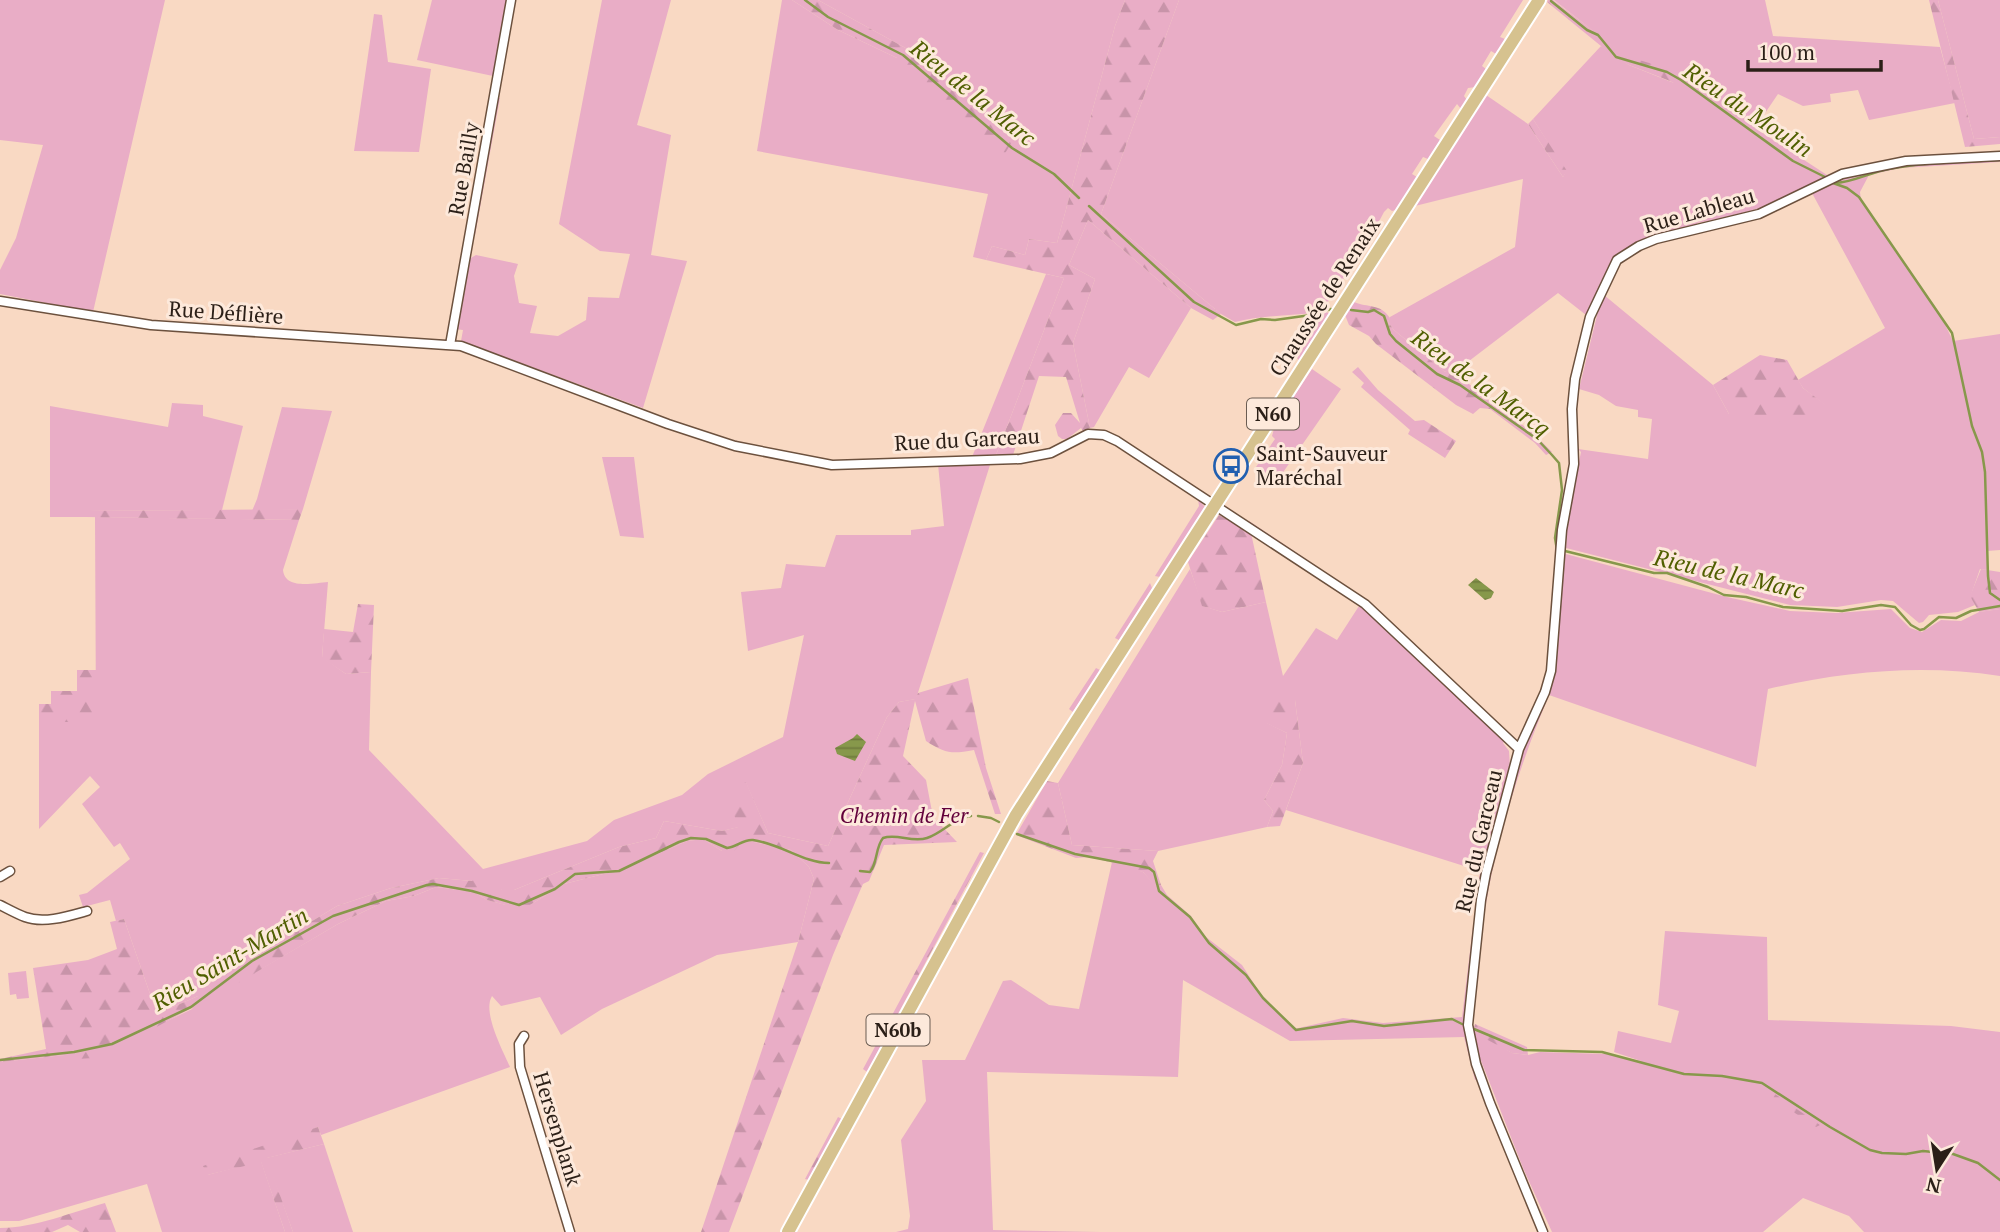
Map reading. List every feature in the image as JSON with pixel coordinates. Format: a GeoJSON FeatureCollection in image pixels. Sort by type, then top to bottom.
{"type":"FeatureCollection","features":[{"type":"Feature","properties":{"kind":"main road","name":"Chaussée de Renaix"},"geometry":{"type":"LineString","coordinates":[[1008,828],[1539,0]]}},
{"type":"Feature","properties":{"kind":"main road","name":"N60b"},"geometry":{"type":"LineString","coordinates":[[788,1232],[1008,828]]}},
{"type":"Feature","properties":{"kind":"street","name":"Rue Bailly"},"geometry":{"type":"LineString","coordinates":[[450,345],[511,0]]}},
{"type":"Feature","properties":{"kind":"street","name":"Rue Lableau"},"geometry":{"type":"LineString","coordinates":[[1560,550],[1574,464],[1572,409],[1575,379],[1590,317],[1618,260],[1639,246],[1656,240],[1759,214],[1842,174],[1906,161],[2000,156]]}},
{"type":"Feature","properties":{"kind":"street","name":"Rue Déflière"},"geometry":{"type":"LineString","coordinates":[[0,300],[150,325],[450,345]]}},
{"type":"Feature","properties":{"kind":"street","name":"Rue du Garceau"},"geometry":{"type":"LineString","coordinates":[[450,345],[461,346],[668,424],[735,446],[832,465],[1020,459],[1051,453],[1088,434],[1104,435],[1374,611],[1519,749]]}},
{"type":"Feature","properties":{"kind":"street","name":"Rue du Garceau"},"geometry":{"type":"LineString","coordinates":[[1543,1232],[1476,1064],[1468,1025],[1477,925],[1486,873],[1519,749],[1549,681],[1560,550]]}},
{"type":"Feature","properties":{"kind":"street"},"geometry":{"type":"LineString","coordinates":[[0,877],[10,871]]}},
{"type":"Feature","properties":{"kind":"street"},"geometry":{"type":"LineString","coordinates":[[0,905],[36,920],[86,911]]}},
{"type":"Feature","properties":{"kind":"street","name":"Hersenplank"},"geometry":{"type":"LineString","coordinates":[[524,1036],[519,1044],[520,1067],[570,1232]]}},
{"type":"Feature","properties":{"kind":"green space"},"geometry":{"type":"Polygon","coordinates":[[[0,0],[165,0],[93,312],[0,294],[0,270],[16,238],[43,145],[0,140],[0,0]]]}},
{"type":"Feature","properties":{"kind":"green space"},"geometry":{"type":"Polygon","coordinates":[[[432,0],[509,0],[496,75],[417,60],[432,0]]]}},
{"type":"Feature","properties":{"kind":"green space"},"geometry":{"type":"Polygon","coordinates":[[[602,0],[671,0],[637,125],[671,135],[651,255],[687,261],[643,408],[461,341],[463,330],[454,329],[469,259],[476,255],[518,264],[514,276],[519,303],[537,306],[530,333],[558,336],[586,320],[588,297],[619,298],[630,254],[600,251],[559,224],[602,0]]]}},
{"type":"Feature","properties":{"kind":"green space"},"geometry":{"type":"Polygon","coordinates":[[[782,0],[792,0],[838,30],[897,58],[911,51],[818,0],[1125,0],[1115,26],[1057,243],[1029,239],[1025,255],[992,246],[986,260],[973,257],[988,194],[757,151],[782,0]]]}},
{"type":"Feature","properties":{"kind":"green space"},"geometry":{"type":"Polygon","coordinates":[[[792,0],[818,0],[911,51],[1015,137],[1004,155],[897,58],[838,30],[792,0]]]}},
{"type":"Feature","properties":{"kind":"green space"},"geometry":{"type":"Polygon","coordinates":[[[1125,0],[1179,0],[1101,214],[1221,314],[1213,320],[1191,308],[1088,220],[1069,265],[1095,279],[1073,343],[1090,428],[1083,431],[1081,428],[1067,439],[1058,436],[1055,425],[1063,413],[1071,413],[1080,423],[1066,377],[1039,376],[1013,455],[996,455],[1064,278],[986,260],[992,246],[1025,255],[1029,239],[1057,243],[1115,26],[1125,0]]]}},
{"type":"Feature","properties":{"kind":"green space"},"geometry":{"type":"Polygon","coordinates":[[[1179,0],[1523,0],[1500,37],[1505,39],[1496,54],[1491,51],[1482,66],[1486,69],[1476,87],[1468,88],[1464,96],[1467,100],[1461,109],[1457,104],[1434,136],[1440,140],[1428,159],[1423,157],[1412,174],[1417,177],[1396,210],[1388,208],[1384,212],[1367,244],[1321,312],[1235,322],[1221,314],[1101,214],[1179,0]]]}},
{"type":"Feature","properties":{"kind":"green space"},"geometry":{"type":"Polygon","coordinates":[[[1553,0],[1626,56],[1669,69],[1675,83],[1629,65],[1612,55],[1547,2],[1553,0]]]}},
{"type":"Feature","properties":{"kind":"green space"},"geometry":{"type":"Polygon","coordinates":[[[1554,0],[1765,0],[1773,36],[1940,47],[1955,103],[1869,120],[1858,90],[1830,94],[1831,102],[1803,106],[1778,94],[1755,128],[1827,175],[1797,193],[1765,206],[1697,223],[1697,226],[1626,251],[1624,249],[1616,256],[1618,258],[1586,315],[1558,293],[1469,361],[1465,359],[1445,372],[1388,322],[1390,317],[1515,247],[1523,179],[1415,206],[1486,95],[1528,124],[1563,177],[1566,171],[1533,119],[1601,46],[1629,65],[1674,83],[1626,57],[1554,0]]]}},
{"type":"Feature","properties":{"kind":"green space"},"geometry":{"type":"Polygon","coordinates":[[[1929,0],[1938,0],[1974,139],[2000,137],[2000,144],[1965,147],[1929,0]]]}},
{"type":"Feature","properties":{"kind":"green space"},"geometry":{"type":"Polygon","coordinates":[[[1938,0],[2000,0],[2000,137],[1974,139],[1938,0]]]}},
{"type":"Feature","properties":{"kind":"green space"},"geometry":{"type":"Polygon","coordinates":[[[374,14],[382,15],[388,62],[431,69],[419,152],[354,151],[374,14]]]}},
{"type":"Feature","properties":{"kind":"green space"},"geometry":{"type":"Polygon","coordinates":[[[496,98],[500,98],[475,235],[473,234],[496,98]]]}},
{"type":"Feature","properties":{"kind":"green space"},"geometry":{"type":"Polygon","coordinates":[[[1533,119],[1567,171],[1563,177],[1528,124],[1533,119]]]}},
{"type":"Feature","properties":{"kind":"green space"},"geometry":{"type":"Polygon","coordinates":[[[2000,158],[2000,162],[1901,168],[1869,175],[1860,192],[1861,201],[1940,314],[1953,341],[2000,334],[2000,550],[1987,551],[1987,570],[1980,569],[1971,595],[1975,605],[1958,612],[1929,615],[1919,623],[1893,601],[1881,600],[1837,607],[1790,605],[1566,548],[1567,535],[1564,534],[1581,452],[1578,449],[1648,459],[1652,419],[1638,417],[1638,410],[1616,406],[1599,395],[1579,389],[1604,295],[1713,385],[1729,414],[1825,405],[1803,388],[1798,380],[1885,328],[1812,193],[1778,208],[1835,182],[1834,179],[1894,164],[2000,158]]]}},
{"type":"Feature","properties":{"kind":"green space"},"geometry":{"type":"Polygon","coordinates":[[[1088,220],[1191,308],[1149,378],[1129,367],[1094,427],[1090,428],[1073,343],[1095,279],[1069,265],[1088,220]]]}},
{"type":"Feature","properties":{"kind":"green space"},"geometry":{"type":"Polygon","coordinates":[[[1046,274],[1064,278],[996,455],[972,457],[1046,274]]]}},
{"type":"Feature","properties":{"kind":"green space"},"geometry":{"type":"Polygon","coordinates":[[[1354,302],[1386,313],[1394,330],[1445,372],[1465,358],[1469,361],[1460,370],[1459,376],[1495,405],[1490,409],[1480,408],[1473,414],[1456,405],[1369,336],[1349,325],[1345,315],[1354,302]]]}},
{"type":"Feature","properties":{"kind":"green space"},"geometry":{"type":"Polygon","coordinates":[[[1325,311],[1330,314],[1299,360],[1297,358],[1325,311]]]}},
{"type":"Feature","properties":{"kind":"green space"},"geometry":{"type":"Polygon","coordinates":[[[1760,355],[1787,360],[1803,388],[1826,405],[1809,426],[1729,414],[1713,385],[1760,355]]]}},
{"type":"Feature","properties":{"kind":"green space"},"geometry":{"type":"Polygon","coordinates":[[[1358,367],[1378,390],[1415,421],[1424,420],[1456,441],[1445,458],[1408,434],[1410,430],[1361,387],[1364,383],[1352,372],[1358,367]]]}},
{"type":"Feature","properties":{"kind":"green space"},"geometry":{"type":"Polygon","coordinates":[[[1312,369],[1341,389],[1277,481],[1256,467],[1275,439],[1272,436],[1275,425],[1312,369]]]}},
{"type":"Feature","properties":{"kind":"green space"},"geometry":{"type":"Polygon","coordinates":[[[172,403],[203,405],[203,416],[243,426],[222,510],[86,511],[86,517],[50,517],[50,406],[168,427],[172,403]]]}},
{"type":"Feature","properties":{"kind":"green space"},"geometry":{"type":"Polygon","coordinates":[[[1495,405],[1532,432],[1552,452],[1546,455],[1535,443],[1490,409],[1495,405]]]}},
{"type":"Feature","properties":{"kind":"green space"},"geometry":{"type":"Polygon","coordinates":[[[282,407],[332,411],[303,509],[252,511],[257,499],[282,407]]]}},
{"type":"Feature","properties":{"kind":"green space"},"geometry":{"type":"Polygon","coordinates":[[[602,457],[634,457],[644,538],[620,536],[602,457]]]}},
{"type":"Feature","properties":{"kind":"green space"},"geometry":{"type":"Polygon","coordinates":[[[938,464],[990,465],[916,699],[899,702],[887,717],[828,846],[768,833],[746,783],[739,827],[722,831],[664,821],[656,838],[619,847],[514,890],[502,890],[472,881],[439,878],[391,888],[337,906],[208,984],[216,995],[338,924],[386,901],[414,896],[436,887],[474,892],[487,900],[506,905],[530,905],[564,884],[623,869],[687,841],[703,839],[722,851],[749,841],[791,850],[809,867],[814,879],[798,942],[717,955],[602,1009],[561,1035],[540,997],[501,1006],[492,996],[491,1021],[510,1067],[321,1135],[318,1127],[207,1175],[261,1161],[285,1232],[162,1232],[147,1184],[19,1221],[0,1221],[0,1062],[74,1054],[157,1026],[192,1009],[198,996],[157,1014],[124,919],[116,921],[110,900],[83,907],[79,895],[87,893],[130,859],[120,843],[114,847],[82,804],[100,787],[90,776],[39,829],[39,722],[96,722],[95,517],[299,520],[283,570],[285,576],[294,583],[328,582],[322,657],[346,674],[371,672],[369,750],[483,869],[587,841],[614,820],[682,795],[708,774],[783,737],[804,635],[748,651],[741,592],[781,588],[786,564],[825,567],[836,535],[911,535],[911,530],[944,526],[938,464]]]}},
{"type":"Feature","properties":{"kind":"green space"},"geometry":{"type":"Polygon","coordinates":[[[1198,499],[1205,507],[1160,577],[1155,576],[1199,506],[1198,499]]]}},
{"type":"Feature","properties":{"kind":"green space"},"geometry":{"type":"Polygon","coordinates":[[[303,509],[299,520],[86,517],[86,511],[303,509]]]}},
{"type":"Feature","properties":{"kind":"green space"},"geometry":{"type":"Polygon","coordinates":[[[1219,515],[1251,533],[1266,602],[1222,612],[1202,606],[1188,562],[1219,515]]]}},
{"type":"Feature","properties":{"kind":"green space"},"geometry":{"type":"Polygon","coordinates":[[[1249,521],[1368,601],[1367,603],[1247,524],[1249,521]]]}},
{"type":"Feature","properties":{"kind":"green space"},"geometry":{"type":"Polygon","coordinates":[[[1562,553],[1790,611],[1836,613],[1891,609],[1910,628],[1922,632],[1941,620],[1961,621],[1979,612],[2000,609],[2000,676],[1942,670],[1884,671],[1825,678],[1768,689],[1756,767],[1549,695],[1556,669],[1553,668],[1557,649],[1559,591],[1562,591],[1563,581],[1560,580],[1562,553]]]}},
{"type":"Feature","properties":{"kind":"green space"},"geometry":{"type":"Polygon","coordinates":[[[1190,569],[1203,606],[1222,612],[1266,602],[1283,676],[1316,628],[1337,640],[1359,606],[1366,610],[1359,603],[1505,741],[1503,743],[1509,751],[1510,767],[1498,821],[1495,820],[1491,834],[1494,835],[1478,908],[1480,871],[1286,810],[1303,763],[1295,700],[1267,723],[1287,733],[1282,765],[1264,800],[1273,811],[1267,827],[1158,851],[1072,845],[1058,783],[1190,569]]]}},
{"type":"Feature","properties":{"kind":"green space"},"geometry":{"type":"Polygon","coordinates":[[[1981,569],[2000,572],[2000,609],[1979,612],[1970,596],[1981,569]]]}},
{"type":"Feature","properties":{"kind":"green space"},"geometry":{"type":"Polygon","coordinates":[[[1150,583],[1152,588],[1119,640],[1115,638],[1150,583]]]}},
{"type":"Feature","properties":{"kind":"green space"},"geometry":{"type":"Polygon","coordinates":[[[358,604],[374,605],[371,672],[346,674],[322,658],[324,629],[353,632],[358,604]]]}},
{"type":"Feature","properties":{"kind":"green space"},"geometry":{"type":"Polygon","coordinates":[[[1096,668],[1100,670],[1073,712],[1069,709],[1096,668]]]}},
{"type":"Feature","properties":{"kind":"green space"},"geometry":{"type":"Polygon","coordinates":[[[77,670],[97,670],[96,722],[39,722],[39,704],[51,704],[51,691],[77,691],[77,670]]]}},
{"type":"Feature","properties":{"kind":"green space","name":"Chemin de Fer"},"geometry":{"type":"Polygon","coordinates":[[[968,678],[986,768],[1001,814],[995,814],[974,750],[949,752],[926,741],[915,701],[903,756],[926,780],[933,817],[957,842],[884,845],[869,881],[863,884],[833,955],[729,1232],[701,1232],[798,942],[814,879],[809,867],[791,850],[749,841],[740,844],[734,851],[722,851],[703,839],[687,841],[623,869],[564,884],[530,905],[517,908],[487,900],[474,892],[436,887],[414,896],[386,901],[338,924],[216,996],[208,984],[337,906],[391,888],[439,878],[472,881],[486,872],[502,890],[514,890],[619,847],[656,838],[664,821],[722,831],[738,827],[726,790],[746,782],[768,833],[828,846],[887,717],[899,702],[915,699],[918,693],[968,678]]]}},
{"type":"Feature","properties":{"kind":"green space"},"geometry":{"type":"Polygon","coordinates":[[[1276,699],[1295,700],[1303,763],[1280,826],[1267,827],[1273,811],[1264,800],[1282,765],[1287,733],[1266,723],[1276,699]]]}},
{"type":"Feature","properties":{"kind":"green space"},"geometry":{"type":"Polygon","coordinates":[[[1544,699],[1547,700],[1510,803],[1485,909],[1482,909],[1507,802],[1544,699]]]}},
{"type":"Feature","properties":{"kind":"green space"},"geometry":{"type":"Polygon","coordinates":[[[1047,781],[1058,783],[1072,845],[1158,851],[1153,861],[1161,885],[1155,886],[1143,872],[1117,867],[1114,863],[1089,857],[1076,858],[1016,835],[1047,781]]]}},
{"type":"Feature","properties":{"kind":"green space"},"geometry":{"type":"Polygon","coordinates":[[[980,852],[984,853],[867,1072],[863,1069],[980,852]]]}},
{"type":"Feature","properties":{"kind":"green space"},"geometry":{"type":"Polygon","coordinates":[[[1112,862],[1143,872],[1156,886],[1161,885],[1167,895],[1191,916],[1206,937],[1242,965],[1260,993],[1294,1029],[1343,1018],[1383,1023],[1462,1017],[1475,927],[1466,1017],[1478,1079],[1475,1080],[1464,1037],[1290,1041],[1183,980],[1178,1077],[987,1072],[993,1230],[1100,1232],[896,1232],[908,1229],[910,1216],[901,1140],[926,1101],[922,1060],[965,1060],[1003,981],[1011,980],[1049,1005],[1079,1009],[1112,862]]]}},
{"type":"Feature","properties":{"kind":"green space"},"geometry":{"type":"Polygon","coordinates":[[[124,919],[157,1014],[198,996],[203,1002],[121,1046],[109,1057],[77,1059],[65,1055],[0,1062],[0,1059],[46,1049],[33,968],[88,960],[117,949],[110,922],[124,919]]]}},
{"type":"Feature","properties":{"kind":"green space"},"geometry":{"type":"Polygon","coordinates":[[[1665,931],[1767,937],[1768,1020],[1951,1026],[2000,1032],[2000,1232],[1864,1232],[1849,1216],[1803,1198],[1763,1232],[1552,1232],[1523,1168],[1480,1058],[1491,1096],[1479,1065],[1474,1029],[1512,1053],[1607,1054],[1641,1061],[1614,1052],[1618,1031],[1671,1043],[1679,1011],[1658,1005],[1665,931]]]}},
{"type":"Feature","properties":{"kind":"green space"},"geometry":{"type":"Polygon","coordinates":[[[26,971],[29,998],[17,999],[16,994],[10,995],[8,973],[26,971]]]}},
{"type":"Feature","properties":{"kind":"green space"},"geometry":{"type":"Polygon","coordinates":[[[1475,1024],[1527,1047],[1528,1055],[1512,1053],[1473,1032],[1475,1024]]]}},
{"type":"Feature","properties":{"kind":"green space"},"geometry":{"type":"Polygon","coordinates":[[[1742,1081],[1766,1088],[1820,1125],[1816,1127],[1765,1093],[1742,1086],[1742,1081]]]}},
{"type":"Feature","properties":{"kind":"green space"},"geometry":{"type":"Polygon","coordinates":[[[838,1117],[842,1119],[809,1180],[805,1179],[838,1117]]]}},
{"type":"Feature","properties":{"kind":"green space"},"geometry":{"type":"Polygon","coordinates":[[[318,1127],[324,1144],[267,1158],[293,1232],[285,1232],[261,1162],[207,1175],[203,1166],[318,1127]]]}},
{"type":"Feature","properties":{"kind":"green space"},"geometry":{"type":"Polygon","coordinates":[[[324,1144],[353,1232],[293,1232],[266,1158],[324,1144]]]}},
{"type":"Feature","properties":{"kind":"green space"},"geometry":{"type":"Polygon","coordinates":[[[105,1203],[116,1232],[80,1232],[68,1225],[52,1232],[0,1232],[0,1228],[40,1222],[105,1203]]]}},
{"type":"Feature","properties":{"kind":"shaded area"},"geometry":{"type":"Polygon","coordinates":[[[1476,578],[1494,592],[1491,598],[1485,600],[1468,585],[1476,578]]]}},
{"type":"Feature","properties":{"kind":"shaded area"},"geometry":{"type":"Polygon","coordinates":[[[857,734],[866,742],[855,761],[837,754],[835,748],[857,734]]]}},
{"type":"Feature","properties":{"kind":"waterway","name":"Rieu de la Marc"},"geometry":{"type":"LineString","coordinates":[[805,0],[828,17],[903,55],[1012,148],[1054,174],[1079,198]]}},
{"type":"Feature","properties":{"kind":"waterway","name":"Rieu du Moulin"},"geometry":{"type":"LineString","coordinates":[[1551,1],[1587,30],[1598,35],[1616,57],[1667,72],[1681,80],[1793,161],[1825,177]]}},
{"type":"Feature","properties":{"kind":"waterway","name":"Rieu du Moulin"},"geometry":{"type":"LineString","coordinates":[[1836,183],[1903,167],[2000,160]]}},
{"type":"Feature","properties":{"kind":"waterway"},"geometry":{"type":"LineString","coordinates":[[1833,183],[1847,188],[1859,197],[1952,333],[1985,472],[1990,593],[2000,600]]}},
{"type":"Feature","properties":{"kind":"waterway","name":"Rieu de la Marcq"},"geometry":{"type":"LineString","coordinates":[[1089,206],[1194,302],[1236,325],[1261,319],[1275,320],[1311,315],[1331,309]]}},
{"type":"Feature","properties":{"kind":"waterway","name":"Rieu de la Marcq"},"geometry":{"type":"LineString","coordinates":[[1351,310],[1374,310],[1384,316],[1390,334],[1396,341],[1437,374],[1460,385],[1537,439],[1559,463],[1562,490],[1555,538],[1557,550]]}},
{"type":"Feature","properties":{"kind":"waterway","name":"Rieu de la Marc"},"geometry":{"type":"LineString","coordinates":[[1565,551],[1654,573],[1667,573],[1724,595],[1746,597],[1783,607],[1842,611],[1881,605],[1895,607],[1911,625],[1920,630],[1939,617],[1956,618],[1971,611],[2000,606]]}},
{"type":"Feature","properties":{"kind":"waterway"},"geometry":{"type":"LineString","coordinates":[[860,871],[870,872],[883,838],[927,838],[971,816]]}},
{"type":"Feature","properties":{"kind":"waterway","name":"Rieu Saint-Martin"},"geometry":{"type":"LineString","coordinates":[[978,816],[999,822]]}},
{"type":"Feature","properties":{"kind":"waterway"},"geometry":{"type":"LineString","coordinates":[[1017,834],[1075,854],[1149,868],[1154,872],[1159,891],[1190,917],[1209,943],[1246,975],[1263,998],[1296,1030],[1352,1021],[1384,1026],[1452,1019],[1462,1024]]}},
{"type":"Feature","properties":{"kind":"waterway","name":"Rieu Saint-Martin"},"geometry":{"type":"LineString","coordinates":[[0,1060],[74,1052],[112,1044],[191,1007],[252,961],[333,916],[427,885],[472,891],[519,905],[555,889],[575,874],[619,871],[691,838],[706,839],[727,848],[753,840],[811,860],[829,863]]}},
{"type":"Feature","properties":{"kind":"waterway"},"geometry":{"type":"LineString","coordinates":[[1474,1029],[1524,1050],[1602,1052],[1684,1074],[1722,1076],[1762,1083],[1870,1150],[1882,1153],[1906,1154],[1923,1151],[1953,1154],[1978,1163],[2000,1180]]}},
{"type":"Feature","properties":{"kind":"place","name":"Saint-Sauveur Maréchal"},"geometry":{"type":"Point","coordinates":[1231,466]}}]}
